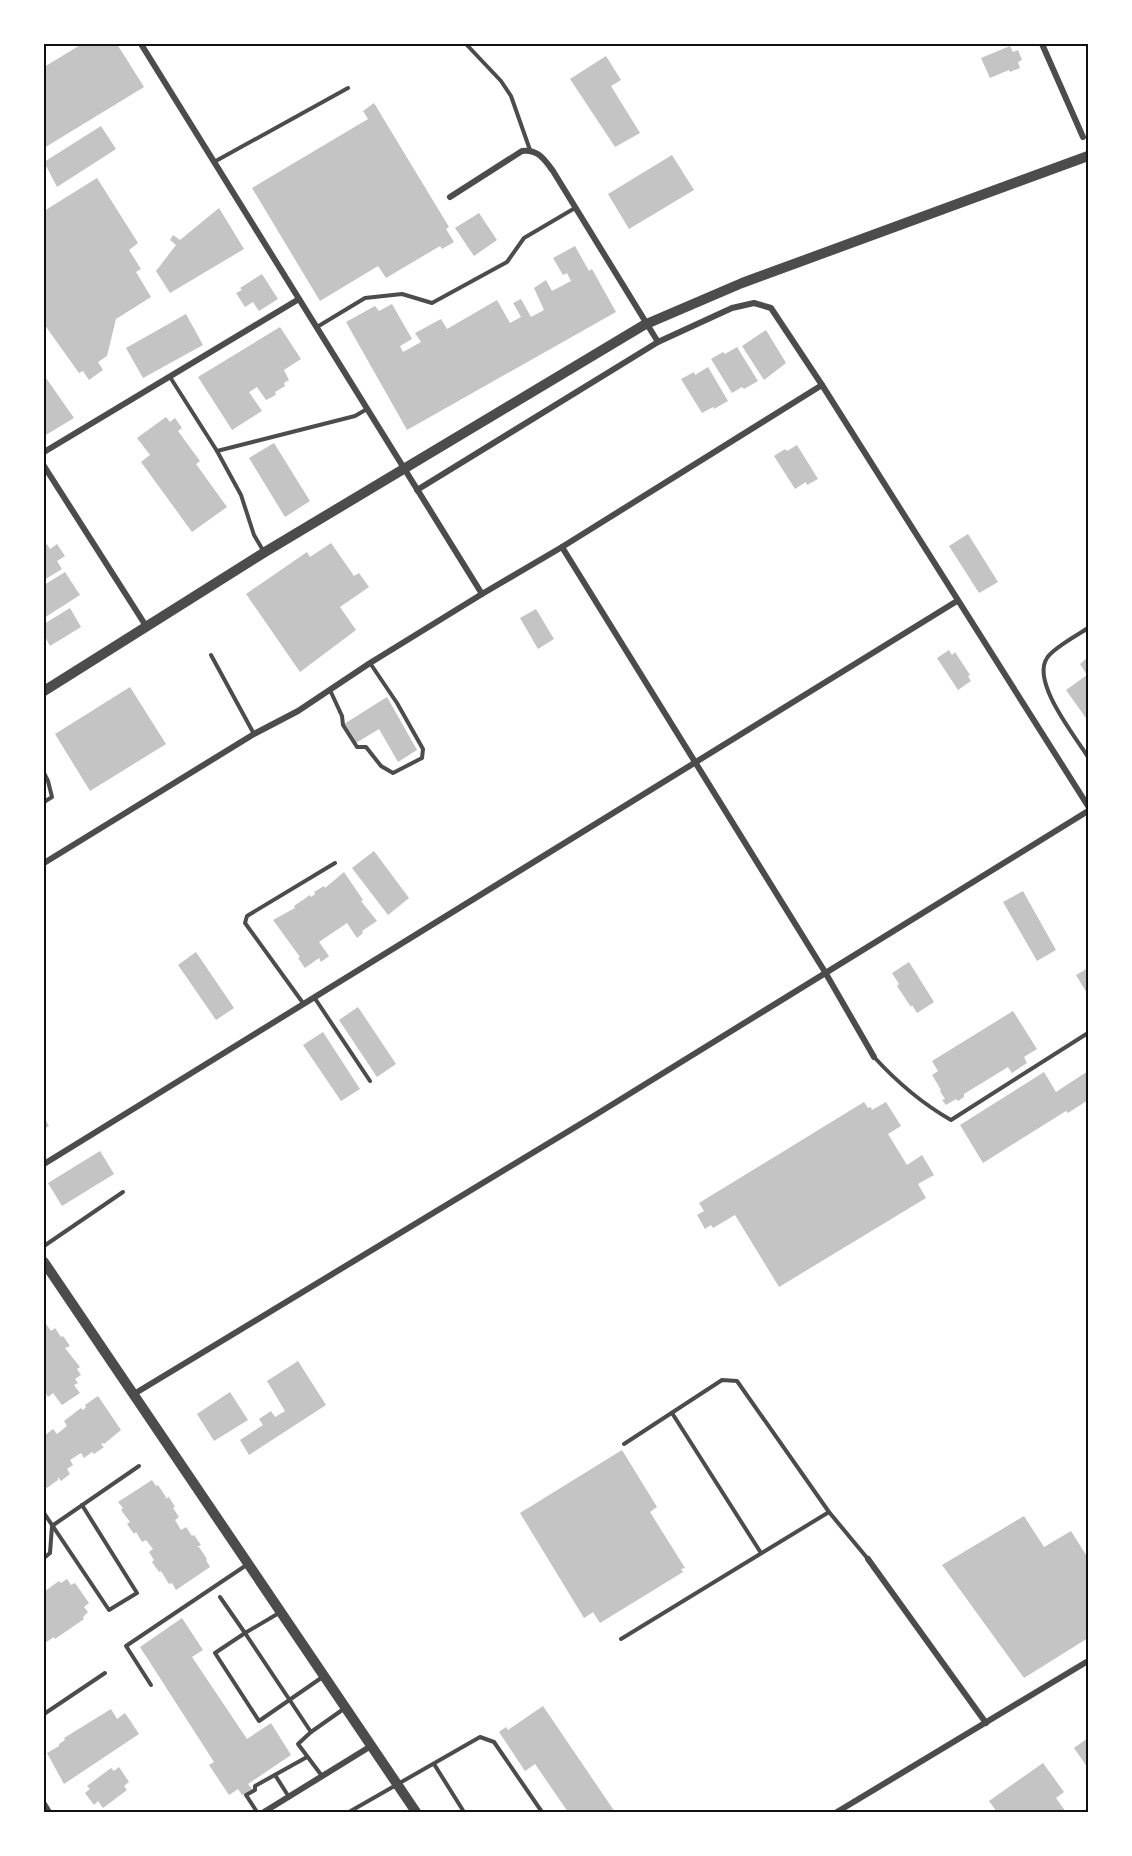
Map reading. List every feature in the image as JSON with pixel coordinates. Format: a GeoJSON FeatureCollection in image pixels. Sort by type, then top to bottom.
{"type":"FeatureCollection","features":[{"type":"Feature","properties":{"kind":"street"},"geometry":{"type":"LineString","coordinates":[[141,44],[482,594]]}},
{"type":"Feature","properties":{"kind":"street"},"geometry":{"type":"LineString","coordinates":[[1042,44],[1083,137]]}},
{"type":"Feature","properties":{"kind":"street"},"geometry":{"type":"LineString","coordinates":[[450,197],[522,151],[530,150],[540,155],[576,208],[658,342]]}},
{"type":"Feature","properties":{"kind":"street"},"geometry":{"type":"LineString","coordinates":[[44,692],[265,552],[644,325],[741,283],[1089,156]]}},
{"type":"Feature","properties":{"kind":"street"},"geometry":{"type":"LineString","coordinates":[[44,452],[299,299]]}},
{"type":"Feature","properties":{"kind":"street"},"geometry":{"type":"LineString","coordinates":[[417,490],[658,342],[732,308],[754,303],[766,306],[778,318],[822,385],[1089,806]]}},
{"type":"Feature","properties":{"kind":"street"},"geometry":{"type":"LineString","coordinates":[[44,863],[254,734],[298,711],[370,663],[822,385]]}},
{"type":"Feature","properties":{"kind":"street"},"geometry":{"type":"LineString","coordinates":[[44,466],[146,626]]}},
{"type":"Feature","properties":{"kind":"street"},"geometry":{"type":"LineString","coordinates":[[562,547],[696,761],[825,972],[874,1057]]}},
{"type":"Feature","properties":{"kind":"street"},"geometry":{"type":"LineString","coordinates":[[44,1164],[957,600]]}},
{"type":"Feature","properties":{"kind":"street"},"geometry":{"type":"LineString","coordinates":[[134,1394],[572,1130],[1089,811]]}},
{"type":"Feature","properties":{"kind":"street"},"geometry":{"type":"LineString","coordinates":[[44,1262],[416,1812]]}},
{"type":"Feature","properties":{"kind":"street"},"geometry":{"type":"LineString","coordinates":[[868,1559],[986,1723]]}},
{"type":"Feature","properties":{"kind":"street"},"geometry":{"type":"LineString","coordinates":[[837,1812],[1089,1661]]}},
{"type":"Feature","properties":{"kind":"street"},"geometry":{"type":"LineString","coordinates":[[264,1812],[371,1746]]}},
{"type":"Feature","properties":{"kind":"street"},"geometry":{"type":"LineString","coordinates":[[44,1804],[49,1812]]}},
{"type":"Feature","properties":{"kind":"lane"},"geometry":{"type":"LineString","coordinates":[[466,44],[501,81],[511,96],[530,150]]}},
{"type":"Feature","properties":{"kind":"lane"},"geometry":{"type":"LineString","coordinates":[[214,162],[348,88]]}},
{"type":"Feature","properties":{"kind":"lane"},"geometry":{"type":"LineString","coordinates":[[318,327],[365,298],[402,294],[432,303],[507,262],[524,238],[576,208]]}},
{"type":"Feature","properties":{"kind":"lane"},"geometry":{"type":"LineString","coordinates":[[170,378],[217,451],[241,495],[254,535],[265,552]]}},
{"type":"Feature","properties":{"kind":"lane"},"geometry":{"type":"LineString","coordinates":[[217,451],[355,416],[367,409]]}},
{"type":"Feature","properties":{"kind":"lane"},"geometry":{"type":"LineString","coordinates":[[1089,628],[1048,657],[1042,670],[1053,702],[1089,758]]}},
{"type":"Feature","properties":{"kind":"lane"},"geometry":{"type":"LineString","coordinates":[[211,655],[254,734]]}},
{"type":"Feature","properties":{"kind":"lane"},"geometry":{"type":"LineString","coordinates":[[330,690],[342,716],[343,725],[357,747],[366,747],[381,766],[393,773],[422,758],[423,749],[397,703],[370,663]]}},
{"type":"Feature","properties":{"kind":"lane"},"geometry":{"type":"LineString","coordinates":[[44,773],[52,797],[44,802]]}},
{"type":"Feature","properties":{"kind":"lane"},"geometry":{"type":"LineString","coordinates":[[303,1003],[245,920],[247,916],[335,863]]}},
{"type":"Feature","properties":{"kind":"lane"},"geometry":{"type":"LineString","coordinates":[[313,997],[370,1081]]}},
{"type":"Feature","properties":{"kind":"lane"},"geometry":{"type":"LineString","coordinates":[[874,1057],[899,1083],[932,1109],[951,1120],[1089,1033]]}},
{"type":"Feature","properties":{"kind":"lane"},"geometry":{"type":"LineString","coordinates":[[44,1245],[123,1191]]}},
{"type":"Feature","properties":{"kind":"lane"},"geometry":{"type":"LineString","coordinates":[[624,1444],[722,1380],[737,1381],[829,1512],[868,1559]]}},
{"type":"Feature","properties":{"kind":"lane"},"geometry":{"type":"LineString","coordinates":[[672,1413],[761,1553]]}},
{"type":"Feature","properties":{"kind":"lane"},"geometry":{"type":"LineString","coordinates":[[52,1526],[139,1466]]}},
{"type":"Feature","properties":{"kind":"lane"},"geometry":{"type":"LineString","coordinates":[[44,1513],[109,1610],[137,1593],[82,1505]]}},
{"type":"Feature","properties":{"kind":"lane"},"geometry":{"type":"LineString","coordinates":[[621,1639],[829,1512]]}},
{"type":"Feature","properties":{"kind":"lane"},"geometry":{"type":"LineString","coordinates":[[44,1558],[50,1553],[52,1526]]}},
{"type":"Feature","properties":{"kind":"lane"},"geometry":{"type":"LineString","coordinates":[[151,1685],[126,1646],[249,1563]]}},
{"type":"Feature","properties":{"kind":"lane"},"geometry":{"type":"LineString","coordinates":[[220,1597],[311,1732]]}},
{"type":"Feature","properties":{"kind":"lane"},"geometry":{"type":"LineString","coordinates":[[280,1612],[216,1653],[259,1721],[324,1676]]}},
{"type":"Feature","properties":{"kind":"lane"},"geometry":{"type":"LineString","coordinates":[[44,1714],[105,1673]]}},
{"type":"Feature","properties":{"kind":"lane"},"geometry":{"type":"LineString","coordinates":[[323,1777],[298,1744],[345,1707]]}},
{"type":"Feature","properties":{"kind":"lane"},"geometry":{"type":"LineString","coordinates":[[349,1812],[480,1737],[494,1742],[542,1812]]}},
{"type":"Feature","properties":{"kind":"lane"},"geometry":{"type":"LineString","coordinates":[[257,1812],[246,1795],[255,1790],[255,1786],[307,1757]]}},
{"type":"Feature","properties":{"kind":"lane"},"geometry":{"type":"LineString","coordinates":[[434,1764],[464,1812]]}},
{"type":"Feature","properties":{"kind":"lane"},"geometry":{"type":"LineString","coordinates":[[275,1775],[289,1797]]}},
{"type":"Feature","properties":{"kind":"building"},"geometry":{"type":"Polygon","coordinates":[[[82,44],[117,44],[144,87],[44,148],[44,67],[82,44]]]}},
{"type":"Feature","properties":{"kind":"building"},"geometry":{"type":"Polygon","coordinates":[[[1010,46],[1013,52],[1018,50],[1022,60],[1018,62],[1020,68],[990,78],[981,58],[1010,46]]]}},
{"type":"Feature","properties":{"kind":"building"},"geometry":{"type":"Polygon","coordinates":[[[606,56],[621,80],[611,86],[640,133],[615,147],[570,79],[606,56]]]}},
{"type":"Feature","properties":{"kind":"building"},"geometry":{"type":"Polygon","coordinates":[[[374,103],[449,227],[446,229],[454,242],[442,249],[440,246],[386,278],[378,266],[320,301],[252,188],[368,119],[363,111],[374,103]]]}},
{"type":"Feature","properties":{"kind":"building"},"geometry":{"type":"Polygon","coordinates":[[[101,126],[116,149],[57,187],[44,162],[101,126]]]}},
{"type":"Feature","properties":{"kind":"building"},"geometry":{"type":"Polygon","coordinates":[[[672,155],[694,190],[629,229],[608,194],[672,155]]]}},
{"type":"Feature","properties":{"kind":"building"},"geometry":{"type":"Polygon","coordinates":[[[97,178],[138,243],[129,250],[141,269],[136,272],[151,297],[116,319],[107,356],[98,362],[103,370],[89,380],[83,371],[79,373],[44,324],[44,211],[97,178]]]}},
{"type":"Feature","properties":{"kind":"building"},"geometry":{"type":"Polygon","coordinates":[[[219,208],[244,249],[170,293],[156,271],[176,245],[170,240],[173,235],[180,240],[219,208]]]}},
{"type":"Feature","properties":{"kind":"building"},"geometry":{"type":"Polygon","coordinates":[[[479,213],[497,240],[474,256],[455,228],[479,213]]]}},
{"type":"Feature","properties":{"kind":"building"},"geometry":{"type":"Polygon","coordinates":[[[575,246],[589,271],[592,269],[616,312],[407,430],[346,322],[375,306],[379,311],[392,304],[412,339],[400,346],[403,352],[421,342],[415,333],[441,319],[447,329],[497,300],[510,323],[521,317],[513,303],[521,299],[531,317],[544,310],[534,288],[546,280],[552,291],[571,281],[567,273],[563,275],[553,258],[575,246]]]}},
{"type":"Feature","properties":{"kind":"building"},"geometry":{"type":"Polygon","coordinates":[[[262,274],[278,299],[259,311],[253,302],[245,307],[236,293],[262,274]]]}},
{"type":"Feature","properties":{"kind":"building"},"geometry":{"type":"Polygon","coordinates":[[[186,314],[203,345],[143,378],[126,348],[186,314]]]}},
{"type":"Feature","properties":{"kind":"building"},"geometry":{"type":"Polygon","coordinates":[[[280,327],[301,359],[284,370],[289,380],[284,383],[285,386],[275,392],[274,396],[266,400],[257,387],[249,392],[262,411],[232,430],[198,377],[280,327]]]}},
{"type":"Feature","properties":{"kind":"building"},"geometry":{"type":"Polygon","coordinates":[[[766,330],[786,363],[764,380],[742,346],[766,330]]]}},
{"type":"Feature","properties":{"kind":"building"},"geometry":{"type":"Polygon","coordinates":[[[737,347],[758,381],[732,393],[711,359],[737,347]]]}},
{"type":"Feature","properties":{"kind":"building"},"geometry":{"type":"Polygon","coordinates":[[[708,367],[728,401],[702,413],[681,379],[694,372],[695,375],[708,367]]]}},
{"type":"Feature","properties":{"kind":"building"},"geometry":{"type":"Polygon","coordinates":[[[44,375],[74,418],[44,436],[44,375]]]}},
{"type":"Feature","properties":{"kind":"building"},"geometry":{"type":"Polygon","coordinates":[[[166,417],[170,422],[175,418],[182,428],[178,431],[200,461],[196,464],[227,507],[192,532],[141,462],[150,455],[137,438],[166,417]]]}},
{"type":"Feature","properties":{"kind":"building"},"geometry":{"type":"Polygon","coordinates":[[[274,443],[310,501],[285,517],[249,458],[274,443]]]}},
{"type":"Feature","properties":{"kind":"building"},"geometry":{"type":"Polygon","coordinates":[[[797,445],[818,479],[807,485],[806,482],[795,489],[774,456],[797,445]]]}},
{"type":"Feature","properties":{"kind":"building"},"geometry":{"type":"Polygon","coordinates":[[[968,534],[998,582],[979,593],[949,546],[968,534]]]}},
{"type":"Feature","properties":{"kind":"building"},"geometry":{"type":"Polygon","coordinates":[[[331,543],[354,576],[359,573],[369,587],[340,607],[356,630],[300,672],[246,594],[307,552],[310,557],[331,543]]]}},
{"type":"Feature","properties":{"kind":"building"},"geometry":{"type":"Polygon","coordinates":[[[47,544],[50,549],[57,544],[65,556],[57,561],[62,569],[44,580],[44,547],[47,544]]]}},
{"type":"Feature","properties":{"kind":"building"},"geometry":{"type":"Polygon","coordinates":[[[65,572],[80,595],[44,618],[44,585],[65,572]]]}},
{"type":"Feature","properties":{"kind":"building"},"geometry":{"type":"Polygon","coordinates":[[[70,608],[81,627],[50,646],[44,635],[44,624],[70,608]]]}},
{"type":"Feature","properties":{"kind":"building"},"geometry":{"type":"Polygon","coordinates":[[[536,609],[554,639],[538,649],[520,618],[536,609]]]}},
{"type":"Feature","properties":{"kind":"building"},"geometry":{"type":"Polygon","coordinates":[[[949,650],[952,655],[955,652],[970,675],[968,676],[971,681],[958,690],[937,658],[949,650]]]}},
{"type":"Feature","properties":{"kind":"building"},"geometry":{"type":"Polygon","coordinates":[[[1088,657],[1088,721],[1066,690],[1087,675],[1080,664],[1088,657]]]}},
{"type":"Feature","properties":{"kind":"building"},"geometry":{"type":"Polygon","coordinates":[[[130,687],[166,744],[90,791],[55,734],[130,687]]]}},
{"type":"Feature","properties":{"kind":"building"},"geometry":{"type":"Polygon","coordinates":[[[387,697],[417,750],[398,762],[379,729],[356,743],[344,724],[387,697]]]}},
{"type":"Feature","properties":{"kind":"building"},"geometry":{"type":"Polygon","coordinates":[[[374,851],[409,898],[388,915],[352,868],[374,851]]]}},
{"type":"Feature","properties":{"kind":"building"},"geometry":{"type":"Polygon","coordinates":[[[344,872],[363,900],[361,901],[377,921],[362,931],[363,933],[357,938],[347,923],[319,942],[329,956],[321,962],[319,958],[305,968],[298,958],[300,957],[273,920],[295,908],[294,906],[315,894],[314,892],[324,886],[325,888],[344,872]]]}},
{"type":"Feature","properties":{"kind":"building"},"geometry":{"type":"Polygon","coordinates":[[[1023,891],[1056,950],[1037,961],[1003,902],[1023,891]]]}},
{"type":"Feature","properties":{"kind":"building"},"geometry":{"type":"Polygon","coordinates":[[[196,952],[234,1008],[216,1020],[178,965],[196,952]]]}},
{"type":"Feature","properties":{"kind":"building"},"geometry":{"type":"Polygon","coordinates":[[[909,962],[934,1002],[917,1013],[897,986],[899,984],[892,973],[909,962]]]}},
{"type":"Feature","properties":{"kind":"building"},"geometry":{"type":"Polygon","coordinates":[[[1088,968],[1088,995],[1076,975],[1088,968]]]}},
{"type":"Feature","properties":{"kind":"building"},"geometry":{"type":"Polygon","coordinates":[[[358,1007],[396,1064],[377,1077],[339,1020],[358,1007]]]}},
{"type":"Feature","properties":{"kind":"building"},"geometry":{"type":"Polygon","coordinates":[[[1013,1011],[1037,1049],[1024,1057],[1027,1063],[1012,1073],[1008,1067],[964,1094],[964,1097],[958,1101],[956,1099],[946,1105],[942,1100],[945,1099],[941,1090],[932,1075],[938,1071],[932,1061],[1013,1011]]]}},
{"type":"Feature","properties":{"kind":"building"},"geometry":{"type":"Polygon","coordinates":[[[323,1032],[360,1089],[341,1101],[303,1045],[323,1032]]]}},
{"type":"Feature","properties":{"kind":"building"},"geometry":{"type":"Polygon","coordinates":[[[1088,1071],[1088,1100],[1068,1113],[1066,1111],[983,1163],[960,1125],[1044,1072],[1056,1092],[1088,1071]]]}},
{"type":"Feature","properties":{"kind":"building"},"geometry":{"type":"Polygon","coordinates":[[[864,1102],[872,1110],[886,1102],[901,1126],[888,1134],[907,1165],[922,1155],[934,1175],[918,1184],[926,1198],[779,1287],[735,1215],[713,1228],[711,1225],[705,1229],[697,1215],[704,1211],[699,1203],[864,1102]]]}},
{"type":"Feature","properties":{"kind":"building"},"geometry":{"type":"Polygon","coordinates":[[[44,1117],[49,1126],[44,1129],[44,1117]]]}},
{"type":"Feature","properties":{"kind":"building"},"geometry":{"type":"Polygon","coordinates":[[[100,1151],[114,1174],[62,1206],[48,1183],[100,1151]]]}},
{"type":"Feature","properties":{"kind":"building"},"geometry":{"type":"Polygon","coordinates":[[[44,1321],[51,1331],[55,1328],[61,1337],[63,1336],[70,1346],[65,1348],[80,1367],[77,1369],[81,1375],[75,1379],[78,1383],[74,1385],[80,1393],[62,1405],[53,1393],[48,1397],[44,1390],[44,1321]]]}},
{"type":"Feature","properties":{"kind":"building"},"geometry":{"type":"Polygon","coordinates":[[[298,1361],[326,1405],[249,1455],[240,1440],[263,1425],[259,1419],[271,1411],[275,1417],[285,1411],[267,1381],[298,1361]]]}},
{"type":"Feature","properties":{"kind":"building"},"geometry":{"type":"Polygon","coordinates":[[[230,1392],[248,1420],[214,1441],[197,1414],[230,1392]]]}},
{"type":"Feature","properties":{"kind":"building"},"geometry":{"type":"Polygon","coordinates":[[[98,1396],[121,1430],[101,1444],[104,1447],[94,1454],[92,1452],[84,1458],[81,1453],[70,1460],[73,1465],[67,1469],[70,1474],[61,1481],[58,1477],[58,1480],[47,1488],[44,1487],[44,1436],[53,1429],[57,1434],[67,1426],[64,1421],[81,1408],[83,1410],[85,1405],[98,1396]]]}},
{"type":"Feature","properties":{"kind":"building"},"geometry":{"type":"Polygon","coordinates":[[[622,1450],[657,1507],[650,1512],[685,1568],[681,1569],[683,1572],[600,1623],[593,1612],[584,1618],[520,1513],[622,1450]]]}},
{"type":"Feature","properties":{"kind":"building"},"geometry":{"type":"Polygon","coordinates":[[[152,1480],[156,1486],[158,1485],[165,1499],[169,1497],[175,1507],[173,1508],[179,1517],[175,1520],[181,1530],[186,1527],[201,1545],[197,1547],[207,1559],[210,1567],[176,1590],[152,1562],[154,1560],[149,1552],[153,1549],[146,1540],[142,1542],[136,1532],[134,1534],[118,1502],[152,1480]]]}},
{"type":"Feature","properties":{"kind":"building"},"geometry":{"type":"Polygon","coordinates":[[[1024,1516],[1044,1547],[1071,1531],[1088,1558],[1088,1638],[1024,1678],[942,1565],[1024,1516]]]}},
{"type":"Feature","properties":{"kind":"building"},"geometry":{"type":"Polygon","coordinates":[[[67,1579],[71,1585],[75,1583],[89,1603],[84,1607],[88,1612],[83,1617],[84,1619],[55,1639],[54,1637],[45,1643],[45,1591],[59,1581],[61,1583],[67,1579]]]}},
{"type":"Feature","properties":{"kind":"building"},"geometry":{"type":"Polygon","coordinates":[[[182,1618],[203,1650],[192,1657],[247,1739],[271,1723],[291,1755],[248,1784],[252,1789],[242,1795],[238,1789],[229,1795],[209,1765],[214,1762],[140,1647],[182,1618]]]}},
{"type":"Feature","properties":{"kind":"building"},"geometry":{"type":"Polygon","coordinates":[[[543,1706],[615,1812],[568,1812],[535,1764],[525,1771],[499,1732],[506,1727],[508,1730],[543,1706]]]}},
{"type":"Feature","properties":{"kind":"building"},"geometry":{"type":"Polygon","coordinates":[[[111,1709],[117,1719],[125,1713],[139,1734],[64,1784],[47,1753],[59,1746],[65,1740],[64,1738],[111,1709]]]}},
{"type":"Feature","properties":{"kind":"building"},"geometry":{"type":"Polygon","coordinates":[[[1088,1738],[1088,1768],[1074,1748],[1088,1738]]]}},
{"type":"Feature","properties":{"kind":"building"},"geometry":{"type":"Polygon","coordinates":[[[1043,1763],[1064,1792],[1056,1798],[1066,1812],[997,1812],[989,1801],[1043,1763]]]}},
{"type":"Feature","properties":{"kind":"building"},"geometry":{"type":"Polygon","coordinates":[[[119,1767],[129,1782],[124,1786],[127,1790],[103,1808],[98,1801],[94,1805],[85,1793],[90,1789],[87,1786],[111,1768],[114,1771],[119,1767]]]}}]}
